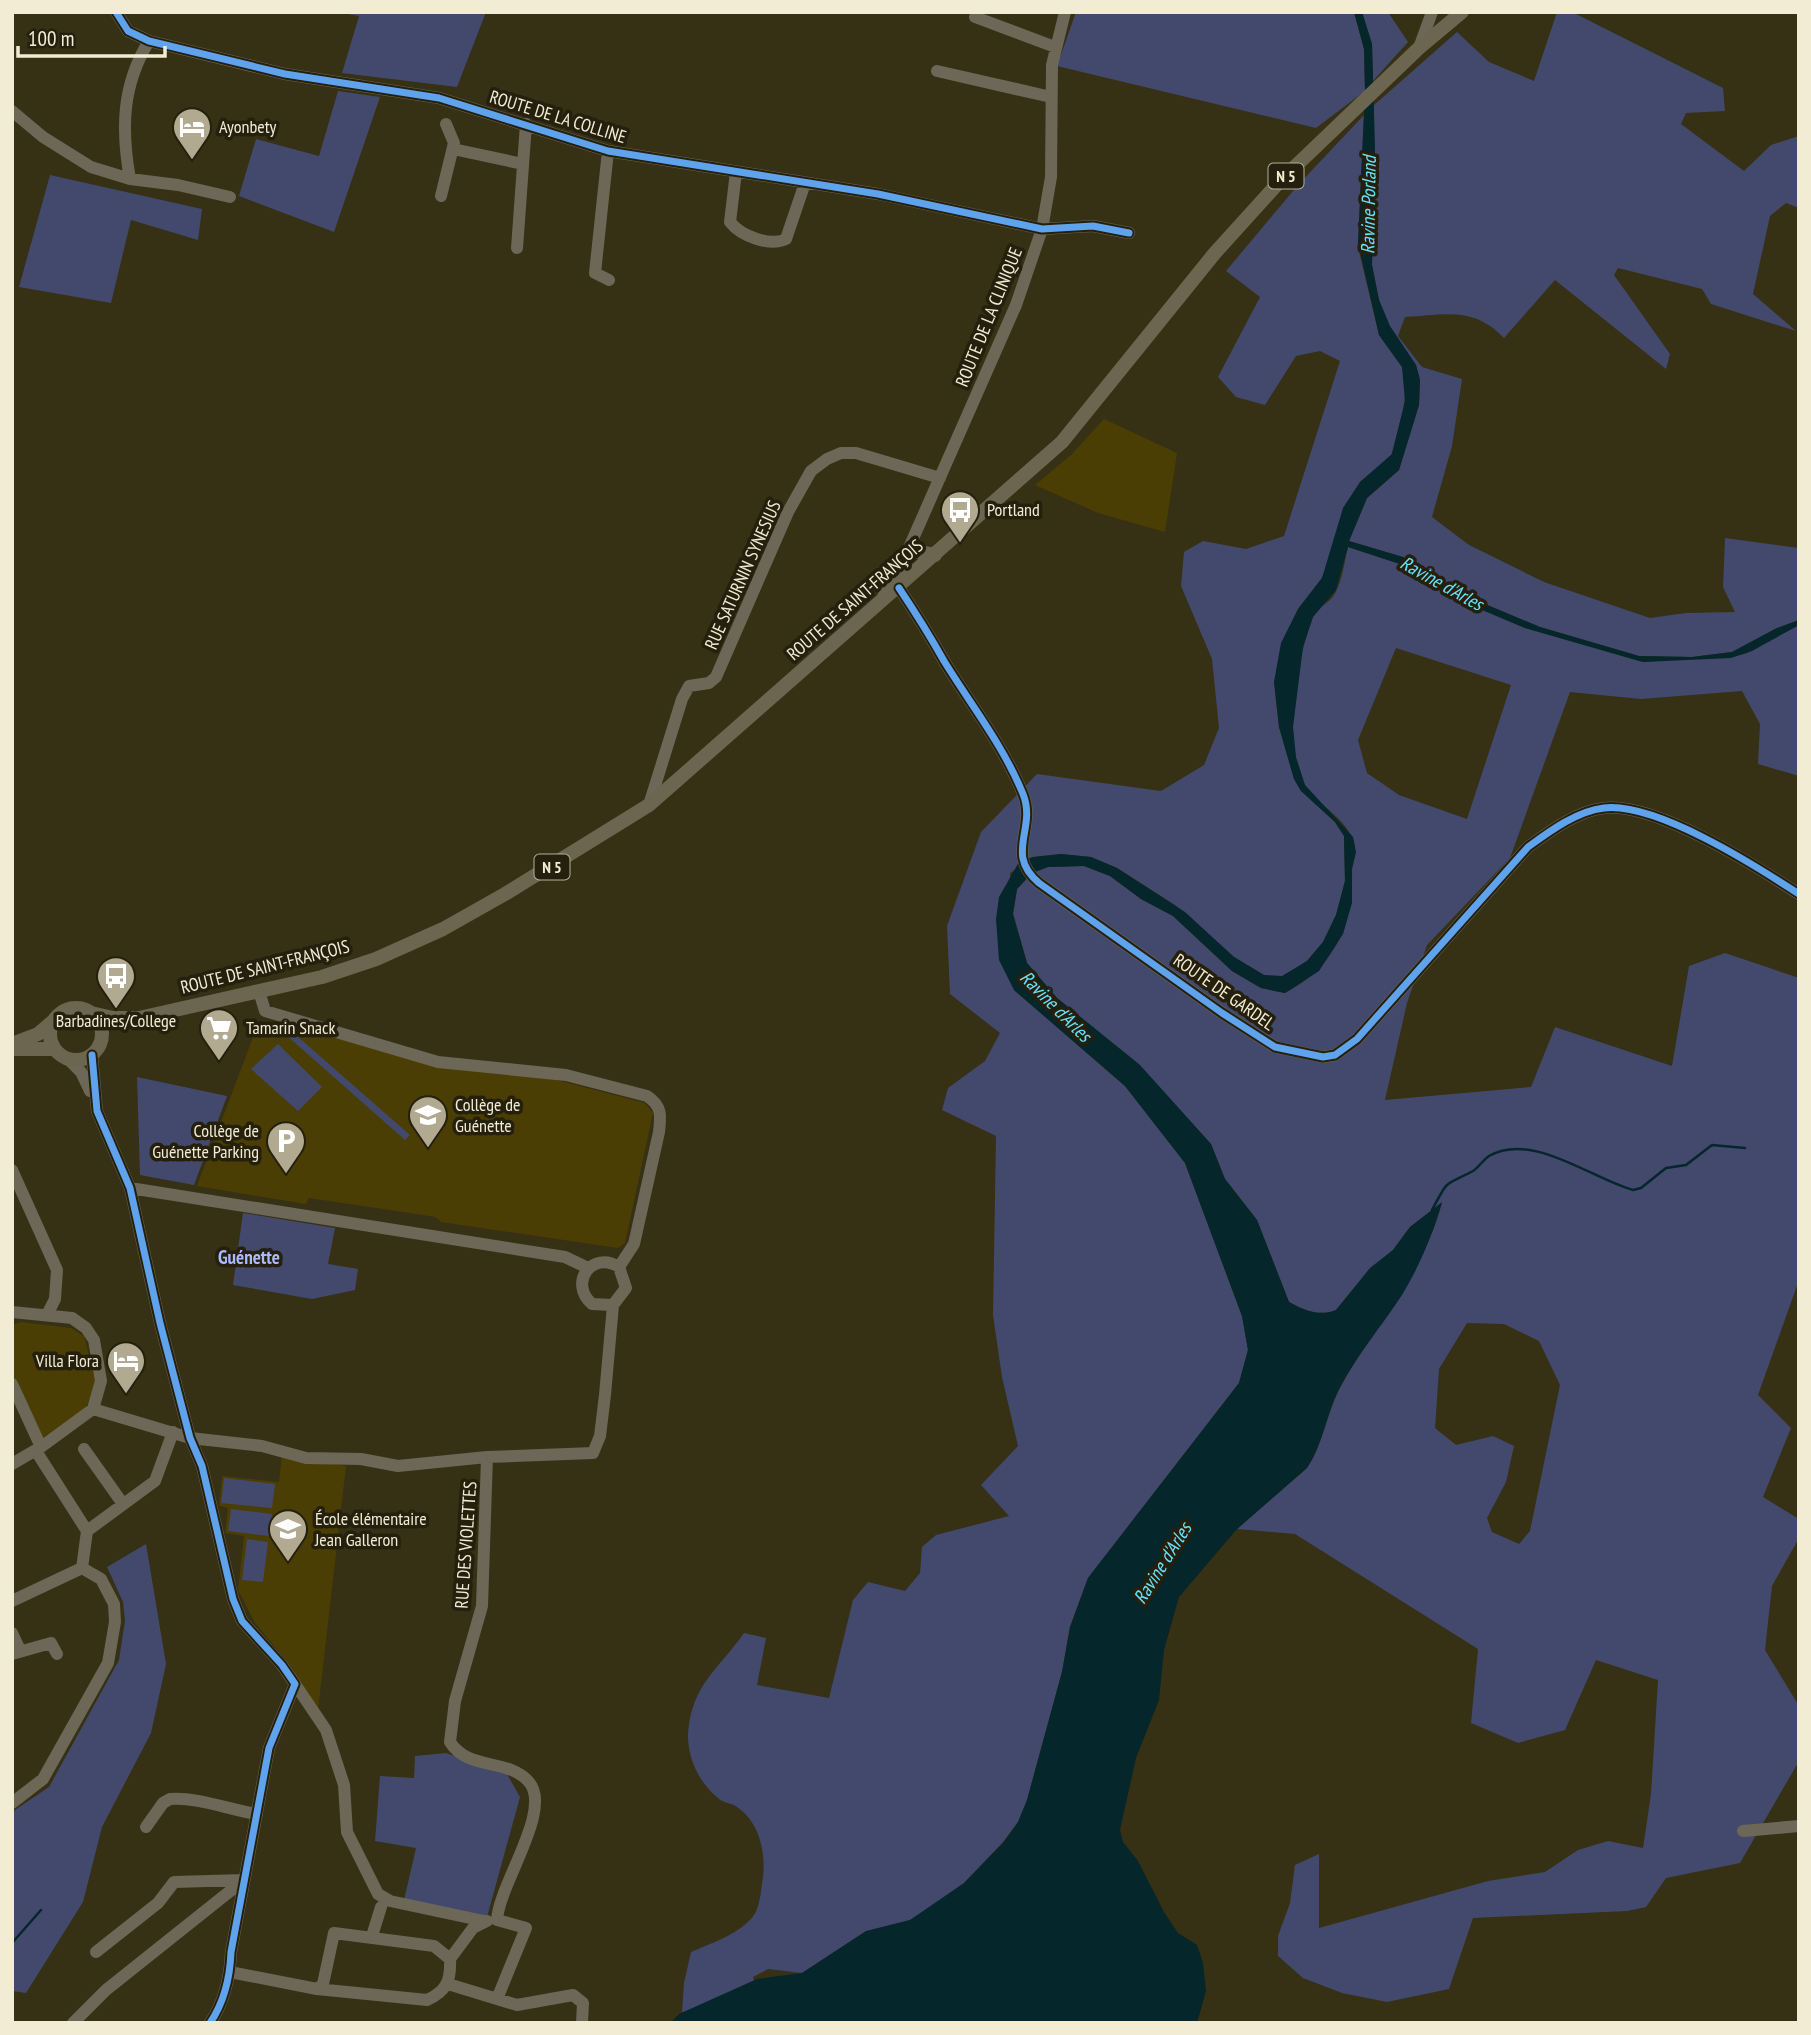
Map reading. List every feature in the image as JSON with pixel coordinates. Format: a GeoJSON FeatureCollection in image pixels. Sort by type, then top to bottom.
{"type":"FeatureCollection","features":[{"type":"Feature","properties":{"kind":"main road","name":"ROUTE DE SAINT-FRANÇOIS"},"geometry":{"type":"LineString","coordinates":[[91,1013],[113,1018],[139,1018],[322,976],[419,940],[578,852],[649,805],[906,582],[1062,442],[1214,254],[1281,180],[1419,48],[1461,12]]}},
{"type":"Feature","properties":{"kind":"main road"},"geometry":{"type":"LineString","coordinates":[[880,604],[909,549],[935,555]]}},
{"type":"Feature","properties":{"kind":"main road","name":"N 5"},"geometry":{"type":"LineString","coordinates":[[12,1047],[38,1034],[59,1015],[74,1008],[91,1013]]}},
{"type":"Feature","properties":{"kind":"main road"},"geometry":{"type":"LineString","coordinates":[[91,1013],[100,1025],[101,1041]]}},
{"type":"Feature","properties":{"kind":"main road","name":"ROUTE DE SAINT-FRANÇOIS"},"geometry":{"type":"LineString","coordinates":[[101,1041],[139,1018]]}},
{"type":"Feature","properties":{"kind":"main road"},"geometry":{"type":"LineString","coordinates":[[54,1021],[50,1032],[54,1049],[69,1060],[81,1060],[92,1055]]}},
{"type":"Feature","properties":{"kind":"main road","name":"N 5"},"geometry":{"type":"LineString","coordinates":[[92,1055],[101,1041]]}},
{"type":"Feature","properties":{"kind":"main road","name":"N 5"},"geometry":{"type":"LineString","coordinates":[[12,1047],[54,1049]]}},
{"type":"Feature","properties":{"kind":"street"},"geometry":{"type":"LineString","coordinates":[[116,12],[128,31],[149,41],[138,61],[126,96],[124,131],[130,179]]}},
{"type":"Feature","properties":{"kind":"street","name":"ROUTE DE LA CLINIQUE"},"geometry":{"type":"LineString","coordinates":[[906,582],[909,549],[1016,304],[1042,229],[1051,177],[1051,97],[1055,47],[1065,12]]}},
{"type":"Feature","properties":{"kind":"street"},"geometry":{"type":"LineString","coordinates":[[1419,48],[1432,12]]}},
{"type":"Feature","properties":{"kind":"street"},"geometry":{"type":"LineString","coordinates":[[975,17],[1055,47]]}},
{"type":"Feature","properties":{"kind":"street","name":"ROUTE DE LA COLLINE"},"geometry":{"type":"LineString","coordinates":[[149,41],[285,74],[439,98],[608,151],[964,210],[1042,229],[1093,226],[1129,233]]}},
{"type":"Feature","properties":{"kind":"street"},"geometry":{"type":"LineString","coordinates":[[937,71],[977,78],[1016,92],[1051,97]]}},
{"type":"Feature","properties":{"kind":"street"},"geometry":{"type":"LineString","coordinates":[[12,111],[43,137],[92,167],[130,179],[178,185],[230,197]]}},
{"type":"Feature","properties":{"kind":"street"},"geometry":{"type":"LineString","coordinates":[[441,197],[454,143],[446,124]]}},
{"type":"Feature","properties":{"kind":"street"},"geometry":{"type":"LineString","coordinates":[[517,248],[526,124]]}},
{"type":"Feature","properties":{"kind":"street"},"geometry":{"type":"LineString","coordinates":[[453,149],[523,164]]}},
{"type":"Feature","properties":{"kind":"street"},"geometry":{"type":"LineString","coordinates":[[608,151],[595,273],[609,280]]}},
{"type":"Feature","properties":{"kind":"street"},"geometry":{"type":"LineString","coordinates":[[736,172],[730,222],[746,234],[769,242],[786,239],[805,183]]}},
{"type":"Feature","properties":{"kind":"street","name":"RUE SATURNIN SYNESIUS"},"geometry":{"type":"LineString","coordinates":[[649,805],[682,699],[689,686],[709,683],[716,677],[788,512],[811,471],[841,453],[856,453],[940,478]]}},
{"type":"Feature","properties":{"kind":"street","name":"ROUTE DE GARDEL"},"geometry":{"type":"LineString","coordinates":[[906,582],[990,727],[1024,797],[1026,830],[1021,860],[1031,877],[1222,1013],[1275,1047],[1323,1057],[1335,1055],[1357,1039],[1528,847],[1581,815],[1604,808],[1653,816],[1746,860],[1799,894]]}},
{"type":"Feature","properties":{"kind":"street"},"geometry":{"type":"LineString","coordinates":[[259,991],[265,1011],[438,1062],[566,1075],[647,1096],[657,1103],[661,1115],[659,1132],[634,1244],[619,1267]]}},
{"type":"Feature","properties":{"kind":"street"},"geometry":{"type":"LineString","coordinates":[[92,1055],[94,1098]]}},
{"type":"Feature","properties":{"kind":"street"},"geometry":{"type":"LineString","coordinates":[[69,1060],[80,1072],[94,1098],[130,1188],[190,1438],[202,1466],[233,1599],[242,1620],[282,1665],[326,1730],[344,1785],[347,1832],[377,1894],[390,1901],[526,1928],[497,1999]]}},
{"type":"Feature","properties":{"kind":"street"},"geometry":{"type":"LineString","coordinates":[[12,1170],[52,1255],[58,1284],[48,1313]]}},
{"type":"Feature","properties":{"kind":"street"},"geometry":{"type":"LineString","coordinates":[[130,1188],[565,1257],[588,1268]]}},
{"type":"Feature","properties":{"kind":"street"},"geometry":{"type":"LineString","coordinates":[[93,1409],[190,1438],[262,1446],[306,1458],[361,1460],[398,1466],[487,1457],[593,1453],[600,1436],[613,1305],[626,1288],[619,1267],[605,1261],[588,1268],[581,1285],[586,1299],[598,1306],[613,1305]]}},
{"type":"Feature","properties":{"kind":"street"},"geometry":{"type":"LineString","coordinates":[[12,1312],[48,1313],[72,1318],[94,1340],[101,1381],[93,1409],[38,1449],[12,1464]]}},
{"type":"Feature","properties":{"kind":"street"},"geometry":{"type":"LineString","coordinates":[[13,1387],[38,1449],[86,1531],[82,1568]]}},
{"type":"Feature","properties":{"kind":"street"},"geometry":{"type":"LineString","coordinates":[[86,1531],[159,1476],[173,1432]]}},
{"type":"Feature","properties":{"kind":"street"},"geometry":{"type":"LineString","coordinates":[[84,1449],[123,1504]]}},
{"type":"Feature","properties":{"kind":"street","name":"RUE DES VIOLETTES"},"geometry":{"type":"LineString","coordinates":[[487,1457],[482,1606],[455,1701],[450,1742],[461,1756],[522,1773],[533,1787],[537,1806],[491,1920]]}},
{"type":"Feature","properties":{"kind":"street"},"geometry":{"type":"LineString","coordinates":[[12,1601],[82,1568]]}},
{"type":"Feature","properties":{"kind":"street"},"geometry":{"type":"LineString","coordinates":[[12,1803],[43,1779],[108,1663],[115,1622],[114,1604],[101,1579],[82,1568]]}},
{"type":"Feature","properties":{"kind":"street"},"geometry":{"type":"LineString","coordinates":[[12,1633],[16,1652],[51,1643],[57,1654]]}},
{"type":"Feature","properties":{"kind":"street"},"geometry":{"type":"LineString","coordinates":[[210,2023],[221,2007],[230,1972],[269,1748],[295,1685]]}},
{"type":"Feature","properties":{"kind":"street"},"geometry":{"type":"LineString","coordinates":[[146,1827],[163,1802],[170,1799],[226,1805],[236,1811],[257,1814]]}},
{"type":"Feature","properties":{"kind":"street"},"geometry":{"type":"LineString","coordinates":[[1743,1831],[1799,1826]]}},
{"type":"Feature","properties":{"kind":"street"},"geometry":{"type":"LineString","coordinates":[[96,1952],[158,1903],[174,1882],[245,1880]]}},
{"type":"Feature","properties":{"kind":"street"},"geometry":{"type":"LineString","coordinates":[[73,2023],[106,1990],[245,1880]]}},
{"type":"Feature","properties":{"kind":"street"},"geometry":{"type":"LineString","coordinates":[[372,1936],[381,1907]]}},
{"type":"Feature","properties":{"kind":"street"},"geometry":{"type":"LineString","coordinates":[[230,1972],[317,1989],[427,2000],[441,1994],[448,1984],[450,1959],[458,1944],[491,1920]]}},
{"type":"Feature","properties":{"kind":"street"},"geometry":{"type":"LineString","coordinates":[[317,1989],[323,1984],[331,1935],[372,1936],[434,1946],[450,1959]]}},
{"type":"Feature","properties":{"kind":"street"},"geometry":{"type":"LineString","coordinates":[[448,1984],[517,2005],[573,1995],[583,2003],[582,2023]]}},
{"type":"Feature","properties":{"kind":"shaded area"},"geometry":{"type":"Polygon","coordinates":[[[336,12],[486,12],[457,87],[342,73],[359,16],[336,12]]]}},
{"type":"Feature","properties":{"kind":"shaded area"},"geometry":{"type":"Polygon","coordinates":[[[1076,12],[1354,12],[1364,49],[1365,91],[1316,128],[1057,66],[1076,12]]]}},
{"type":"Feature","properties":{"kind":"shaded area"},"geometry":{"type":"Polygon","coordinates":[[[1362,12],[1388,12],[1408,42],[1373,81],[1372,44],[1362,12]]]}},
{"type":"Feature","properties":{"kind":"shaded area"},"geometry":{"type":"Polygon","coordinates":[[[1557,12],[1572,12],[1723,88],[1725,111],[1686,113],[1681,124],[1744,171],[1771,145],[1799,136],[1799,208],[1786,203],[1770,216],[1753,294],[1796,331],[1711,304],[1702,289],[1618,268],[1614,275],[1670,354],[1666,369],[1555,280],[1504,338],[1493,328],[1470,317],[1446,314],[1405,317],[1398,336],[1422,367],[1462,379],[1452,446],[1432,517],[1469,545],[1544,582],[1650,618],[1686,613],[1735,612],[1723,587],[1725,538],[1799,548],[1799,620],[1777,628],[1732,652],[1692,657],[1639,656],[1540,627],[1466,596],[1403,557],[1349,541],[1367,498],[1399,470],[1419,405],[1420,380],[1416,365],[1390,327],[1379,300],[1372,265],[1374,105],[1457,32],[1489,62],[1534,81],[1557,12]]]}},
{"type":"Feature","properties":{"kind":"shaded area"},"geometry":{"type":"Polygon","coordinates":[[[338,91],[380,97],[334,232],[239,196],[256,139],[319,156],[338,91]]]}},
{"type":"Feature","properties":{"kind":"shaded area"},"geometry":{"type":"Polygon","coordinates":[[[1364,115],[1358,247],[1379,335],[1402,367],[1406,389],[1403,411],[1391,456],[1360,482],[1322,578],[1298,609],[1274,682],[1279,727],[1294,779],[1301,791],[1335,822],[1344,836],[1345,881],[1336,915],[1323,942],[1307,961],[1282,977],[1264,975],[1234,957],[1175,905],[1117,868],[1091,857],[1061,854],[1033,857],[1010,873],[1014,990],[1125,1086],[1185,1163],[1242,1316],[1248,1350],[1239,1383],[1088,1578],[1070,1627],[1062,1672],[1027,1800],[1018,1822],[1003,1842],[964,1883],[910,1920],[865,1932],[802,1973],[768,1969],[753,1977],[756,1990],[715,2008],[682,2012],[684,1983],[691,1952],[738,1930],[753,1917],[759,1903],[764,1862],[757,1831],[752,1822],[737,1807],[720,1800],[711,1792],[692,1760],[688,1742],[691,1716],[708,1678],[744,1633],[766,1638],[757,1685],[829,1698],[853,1600],[868,1582],[905,1591],[920,1573],[922,1547],[936,1535],[1009,1516],[981,1485],[1018,1446],[1002,1377],[993,1315],[996,1136],[942,1110],[948,1088],[985,1061],[1000,1033],[950,994],[947,926],[981,832],[1037,774],[1161,791],[1204,765],[1219,728],[1212,659],[1181,586],[1184,552],[1203,541],[1246,549],[1284,536],[1340,361],[1320,351],[1296,356],[1265,405],[1236,397],[1218,377],[1260,297],[1226,271],[1298,185],[1364,115]]]}},
{"type":"Feature","properties":{"kind":"shaded area"},"geometry":{"type":"Polygon","coordinates":[[[50,175],[202,209],[198,240],[131,220],[111,303],[19,287],[50,175]]]}},
{"type":"Feature","properties":{"kind":"shaded area"},"geometry":{"type":"Polygon","coordinates":[[[1104,419],[1177,453],[1165,532],[1098,513],[1035,485],[1072,454],[1104,419]]]}},
{"type":"Feature","properties":{"kind":"shaded area"},"geometry":{"type":"Polygon","coordinates":[[[1348,547],[1409,567],[1461,601],[1525,628],[1643,662],[1745,654],[1799,625],[1799,776],[1758,764],[1760,724],[1742,691],[1641,699],[1570,692],[1510,858],[1427,945],[1407,1003],[1385,1100],[1531,1087],[1555,1027],[1672,1066],[1689,966],[1725,953],[1799,978],[1799,1280],[1758,1395],[1791,1428],[1763,1497],[1799,1519],[1799,1538],[1772,1586],[1765,1650],[1799,1706],[1799,1761],[1740,1863],[1666,1878],[1646,1907],[1627,1911],[1473,1918],[1449,1989],[1387,2002],[1342,1993],[1303,1978],[1278,1956],[1278,1936],[1290,1903],[1295,1865],[1319,1854],[1319,1928],[1488,1881],[1545,1872],[1578,1850],[1608,1841],[1643,1848],[1651,1794],[1658,1680],[1596,1660],[1565,1730],[1518,1743],[1471,1723],[1478,1649],[1295,1534],[1237,1529],[1307,1468],[1340,1388],[1410,1278],[1433,1230],[1442,1203],[1410,1227],[1393,1250],[1370,1269],[1336,1310],[1318,1313],[1289,1302],[1257,1220],[1225,1179],[1211,1144],[1135,1061],[1057,998],[1027,963],[1013,914],[1017,889],[1032,873],[1048,867],[1084,866],[1110,876],[1141,899],[1173,916],[1232,971],[1261,988],[1285,993],[1316,971],[1338,942],[1345,926],[1352,890],[1355,844],[1343,824],[1314,797],[1304,782],[1295,755],[1294,713],[1298,671],[1308,630],[1314,614],[1335,593],[1348,547]],[[1396,648],[1358,740],[1367,773],[1399,795],[1467,819],[1511,685],[1396,648]],[[1467,1323],[1439,1369],[1435,1428],[1456,1445],[1493,1436],[1514,1446],[1506,1482],[1487,1518],[1492,1532],[1519,1544],[1530,1531],[1560,1385],[1539,1341],[1504,1324],[1467,1323]]]}},
{"type":"Feature","properties":{"kind":"shaded area","name":"Collège de Guénette"},"geometry":{"type":"Polygon","coordinates":[[[258,1024],[293,1025],[438,1064],[549,1078],[645,1103],[653,1113],[625,1243],[618,1248],[441,1222],[436,1217],[316,1199],[309,1198],[306,1204],[197,1186],[258,1024]]]}},
{"type":"Feature","properties":{"kind":"shaded area"},"geometry":{"type":"Polygon","coordinates":[[[289,1029],[410,1135],[405,1140],[285,1034],[289,1029]]]}},
{"type":"Feature","properties":{"kind":"shaded area"},"geometry":{"type":"Polygon","coordinates":[[[278,1044],[322,1087],[298,1111],[251,1069],[278,1044]]]}},
{"type":"Feature","properties":{"kind":"shaded area"},"geometry":{"type":"Polygon","coordinates":[[[137,1077],[227,1096],[194,1185],[140,1175],[137,1077]]]}},
{"type":"Feature","properties":{"kind":"shaded area"},"geometry":{"type":"Polygon","coordinates":[[[243,1213],[335,1228],[328,1264],[358,1269],[355,1290],[312,1299],[233,1285],[243,1213]]]}},
{"type":"Feature","properties":{"kind":"shaded area"},"geometry":{"type":"Polygon","coordinates":[[[21,1322],[71,1328],[84,1336],[96,1383],[86,1408],[41,1439],[12,1374],[12,1325],[21,1322]]]}},
{"type":"Feature","properties":{"kind":"shaded area","name":"École élémentaire Jean Galleron"},"geometry":{"type":"Polygon","coordinates":[[[282,1456],[346,1466],[318,1710],[290,1665],[255,1623],[238,1590],[244,1536],[225,1533],[228,1508],[219,1506],[222,1476],[279,1482],[282,1456]]]}},
{"type":"Feature","properties":{"kind":"shaded area"},"geometry":{"type":"Polygon","coordinates":[[[224,1478],[275,1484],[272,1508],[221,1503],[224,1478]]]}},
{"type":"Feature","properties":{"kind":"shaded area"},"geometry":{"type":"Polygon","coordinates":[[[231,1509],[272,1514],[269,1536],[228,1531],[231,1509]]]}},
{"type":"Feature","properties":{"kind":"shaded area"},"geometry":{"type":"Polygon","coordinates":[[[247,1539],[268,1542],[263,1582],[242,1580],[247,1539]]]}},
{"type":"Feature","properties":{"kind":"shaded area"},"geometry":{"type":"Polygon","coordinates":[[[146,1544],[166,1664],[151,1733],[102,1827],[83,1902],[26,1993],[12,1991],[12,1812],[49,1787],[119,1660],[125,1621],[123,1602],[107,1567],[146,1544]]]}},
{"type":"Feature","properties":{"kind":"shaded area"},"geometry":{"type":"Polygon","coordinates":[[[446,1753],[507,1774],[520,1797],[487,1917],[404,1900],[416,1848],[375,1841],[380,1776],[414,1778],[415,1756],[446,1753]]]}},
{"type":"Feature","properties":{"kind":"water"},"geometry":{"type":"Polygon","coordinates":[[[1354,12],[1362,12],[1372,44],[1375,148],[1372,265],[1379,300],[1390,326],[1416,365],[1420,380],[1419,405],[1399,470],[1367,498],[1349,541],[1403,557],[1466,596],[1540,627],[1639,656],[1692,657],[1732,652],[1777,628],[1799,620],[1799,625],[1752,651],[1731,658],[1643,662],[1525,628],[1461,601],[1409,567],[1348,547],[1336,590],[1313,617],[1303,647],[1293,727],[1296,757],[1305,785],[1353,837],[1356,852],[1352,869],[1352,903],[1343,934],[1319,971],[1285,993],[1261,988],[1232,971],[1173,916],[1141,899],[1110,876],[1084,866],[1048,867],[1032,873],[1017,889],[1013,914],[1027,963],[1057,998],[1140,1065],[1211,1144],[1225,1179],[1257,1220],[1289,1302],[1318,1313],[1336,1310],[1370,1268],[1393,1250],[1410,1227],[1442,1202],[1430,1238],[1402,1295],[1339,1389],[1317,1449],[1307,1468],[1237,1529],[1179,1597],[1164,1650],[1159,1700],[1136,1758],[1120,1830],[1123,1842],[1138,1861],[1178,1933],[1197,1945],[1203,1963],[1206,1991],[1197,2023],[670,2023],[679,2014],[757,1979],[802,1973],[866,1931],[910,1920],[964,1883],[1003,1843],[1018,1822],[1027,1800],[1062,1672],[1070,1627],[1088,1578],[1239,1383],[1248,1350],[1242,1316],[1185,1163],[1125,1086],[1014,990],[999,960],[996,919],[999,897],[1019,862],[1033,857],[1061,854],[1091,857],[1117,868],[1185,912],[1234,957],[1264,975],[1282,976],[1307,961],[1323,942],[1336,915],[1345,881],[1344,836],[1335,822],[1301,791],[1294,779],[1279,727],[1274,682],[1281,643],[1298,609],[1322,578],[1343,508],[1360,482],[1392,454],[1405,401],[1402,367],[1379,335],[1358,243],[1365,91],[1364,49],[1354,12]]]}},
{"type":"Feature","properties":{"kind":"waterway"},"geometry":{"type":"LineString","coordinates":[[1432,1210],[1448,1184],[1473,1171],[1489,1156],[1506,1150],[1524,1149],[1543,1153],[1633,1190],[1641,1188],[1666,1168],[1686,1165],[1712,1145],[1745,1148]]}},
{"type":"Feature","properties":{"kind":"waterway"},"geometry":{"type":"LineString","coordinates":[[12,1943],[41,1910]]}},
{"type":"Feature","properties":{"kind":"cycle path"},"geometry":{"type":"LineString","coordinates":[[116,12],[128,31],[149,41],[285,74],[439,98],[608,151],[878,194],[1042,229],[1093,226],[1129,233]]}},
{"type":"Feature","properties":{"kind":"cycle path"},"geometry":{"type":"LineString","coordinates":[[899,588],[1015,776],[1026,807],[1022,851],[1029,872],[1039,883],[1222,1013],[1275,1047],[1323,1057],[1335,1055],[1357,1039],[1528,847],[1564,823],[1594,810],[1626,809],[1677,825],[1732,853],[1799,894]]}},
{"type":"Feature","properties":{"kind":"cycle path"},"geometry":{"type":"LineString","coordinates":[[92,1055],[97,1111],[130,1188],[160,1323],[190,1438],[202,1466],[233,1599],[242,1621],[282,1665],[295,1684],[269,1748],[228,1980],[223,1998],[210,2023]]}},
{"type":"Feature","properties":{"kind":"place","name":"Ayonbety"},"geometry":{"type":"Point","coordinates":[192,161]}},
{"type":"Feature","properties":{"kind":"place","name":"Portland"},"geometry":{"type":"Point","coordinates":[960,544]}},
{"type":"Feature","properties":{"kind":"place","name":"Barbadines/College"},"geometry":{"type":"Point","coordinates":[116,1010]}},
{"type":"Feature","properties":{"kind":"place","name":"Tamarin Snack"},"geometry":{"type":"Point","coordinates":[219,1062]}},
{"type":"Feature","properties":{"kind":"place","name":"Collège de Guénette"},"geometry":{"type":"Point","coordinates":[428,1149]}},
{"type":"Feature","properties":{"kind":"place","name":"Collège de Guénette Parking"},"geometry":{"type":"Point","coordinates":[286,1175]}},
{"type":"Feature","properties":{"kind":"place","name":"Villa Flora"},"geometry":{"type":"Point","coordinates":[126,1395]}},
{"type":"Feature","properties":{"kind":"place","name":"École élémentaire Jean Galleron"},"geometry":{"type":"Point","coordinates":[288,1563]}},
{"type":"Feature","properties":{"kind":"district","name":"Guénette"},"geometry":{"type":"Point","coordinates":[249,1257]}},
{"type":"Feature","properties":{"kind":"water label","name":"Ravine Porland"},"geometry":{"type":"Point","coordinates":[1368,205]}},
{"type":"Feature","properties":{"kind":"water label","name":"Ravine d'Arles"},"geometry":{"type":"Point","coordinates":[1442,583]}},
{"type":"Feature","properties":{"kind":"water label","name":"Ravine d'Arles"},"geometry":{"type":"Point","coordinates":[1056,1006]}},
{"type":"Feature","properties":{"kind":"water label","name":"Ravine d'Arles"},"geometry":{"type":"Point","coordinates":[1162,1563]}}]}
